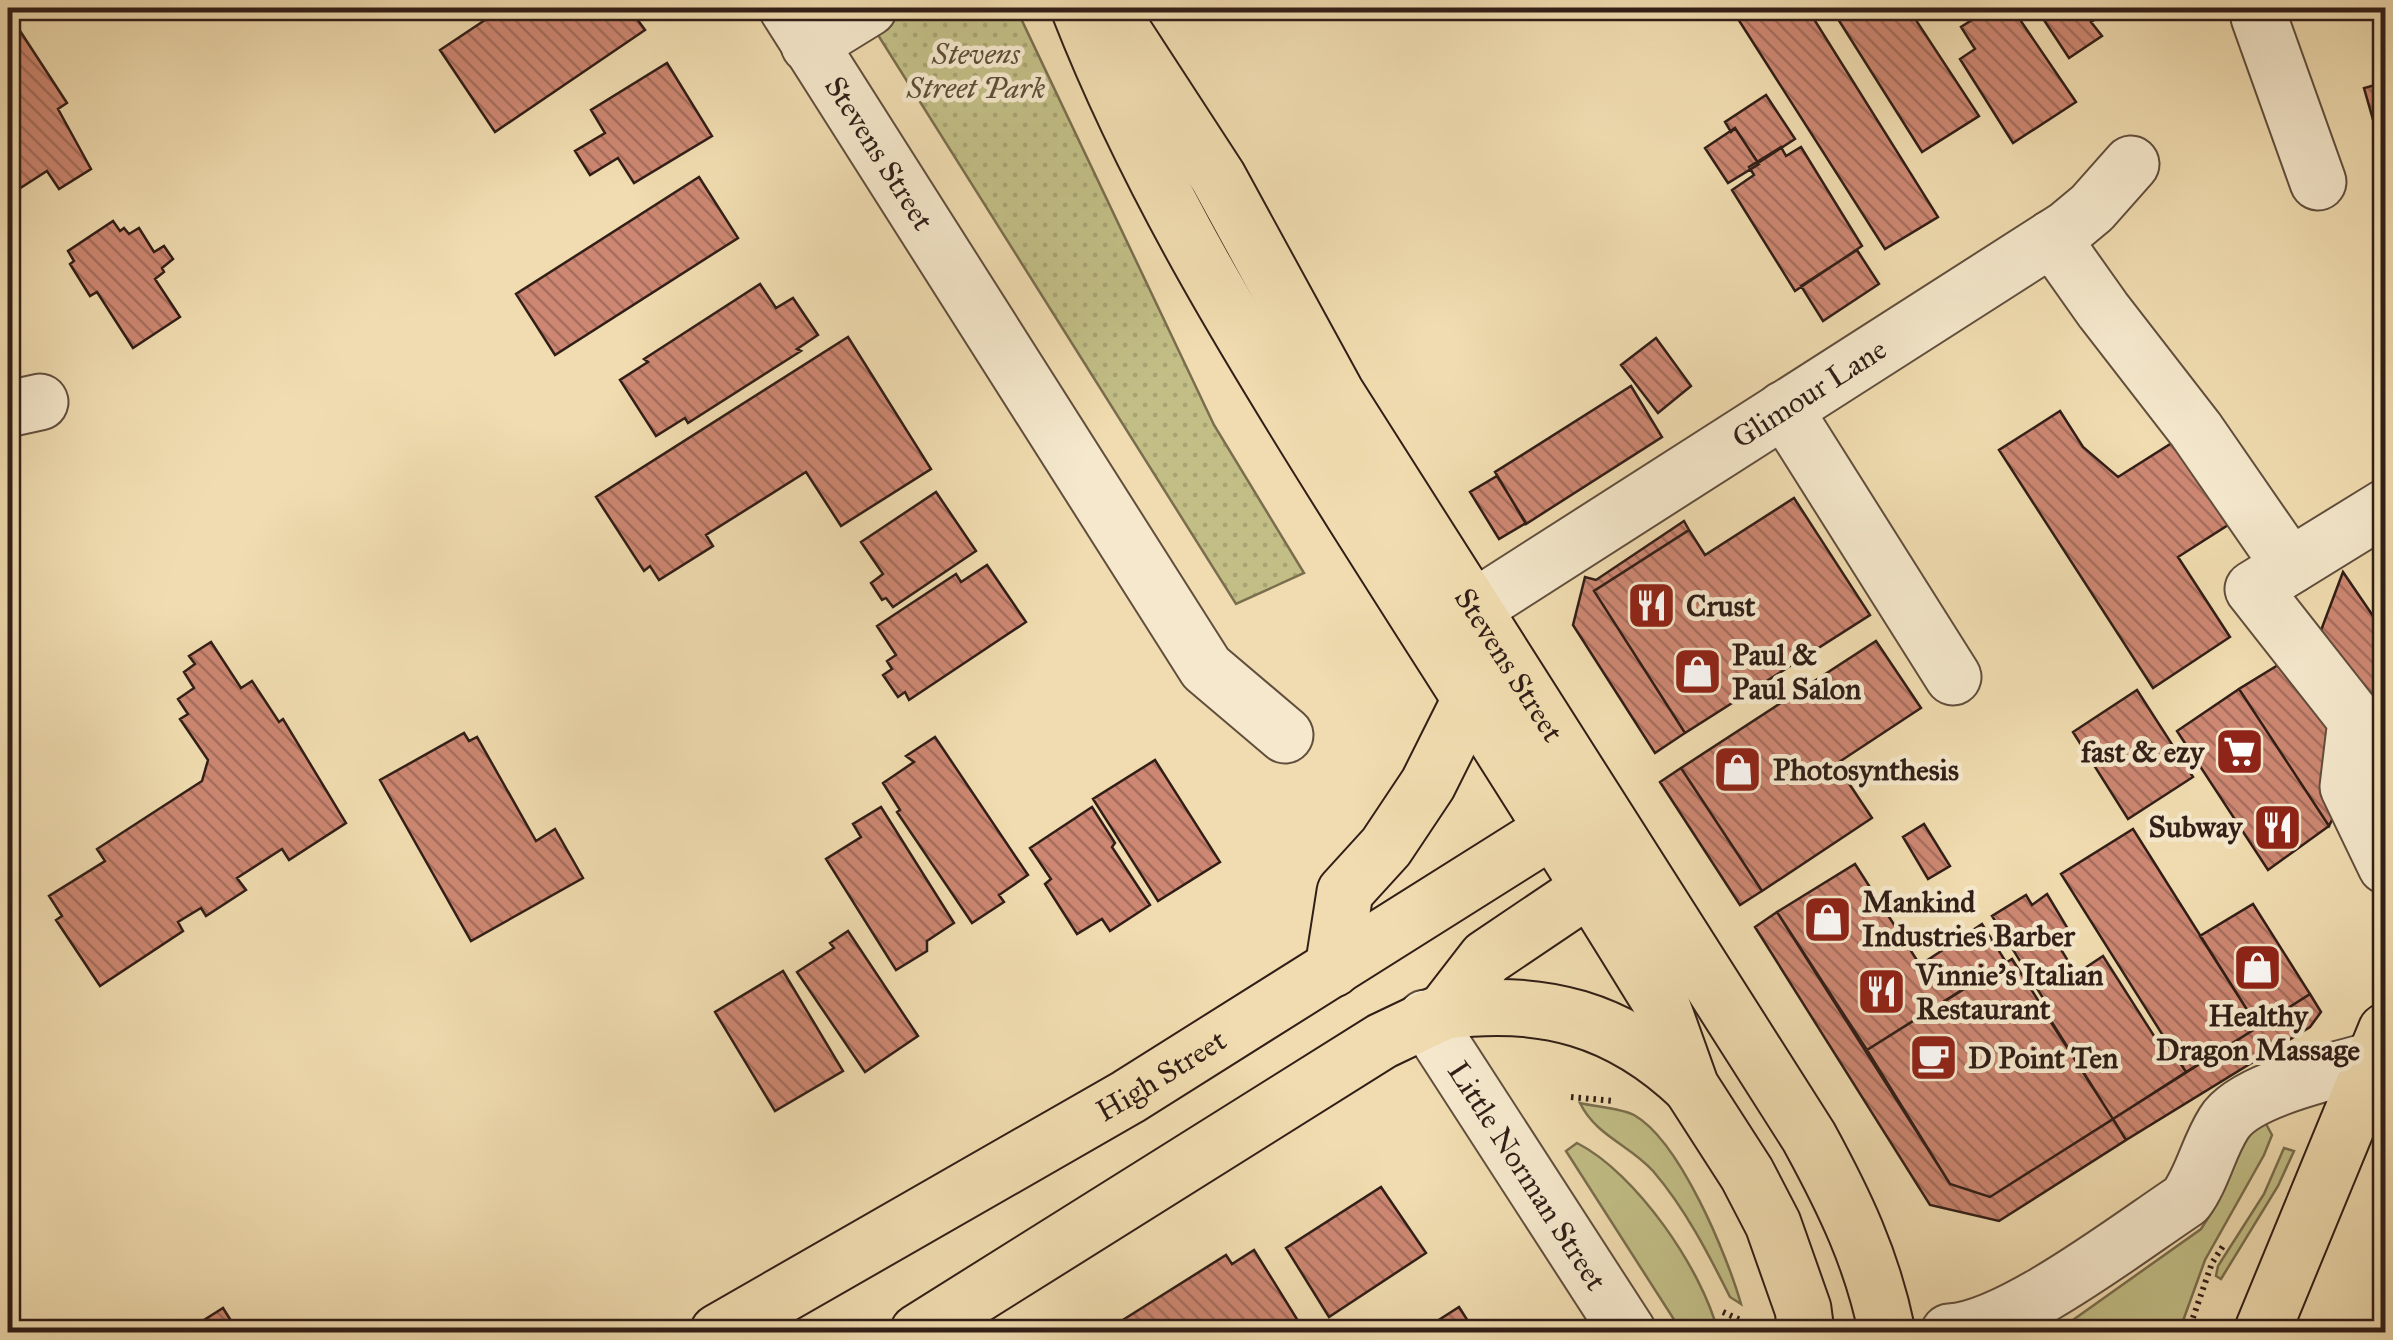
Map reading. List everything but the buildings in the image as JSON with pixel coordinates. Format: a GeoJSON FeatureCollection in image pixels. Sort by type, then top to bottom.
{"type":"FeatureCollection","features":[{"type":"Feature","properties":{"kind":"main road","name":"Stevens Street"},"geometry":{"type":"LineString","coordinates":[[1079,8],[1104,70],[1203,267],[1277,394],[1552,831],[1610,874],[1808,1138],[1865,1247],[1888,1332]]}},
{"type":"Feature","properties":{"kind":"main road","name":"Stevens Street"},"geometry":{"type":"LineString","coordinates":[[1108,8],[1218,178],[1336,393],[1597,802],[1610,874],[1691,1087],[1748,1174],[1773,1224],[1794,1281],[1806,1332]]}},
{"type":"Feature","properties":{"kind":"main road"},"geometry":{"type":"LineString","coordinates":[[1333,969],[1345,892],[1386,847],[1428,784],[1470,700]]}},
{"type":"Feature","properties":{"kind":"main road","name":"High Street"},"geometry":{"type":"LineString","coordinates":[[718,1332],[1128,1097],[1597,802]]}},
{"type":"Feature","properties":{"kind":"main road"},"geometry":{"type":"LineString","coordinates":[[1435,1014],[1486,958],[1610,874]]}},
{"type":"Feature","properties":{"kind":"main road"},"geometry":{"type":"LineString","coordinates":[[918,1332],[1366,1051],[1435,1014],[1487,1005],[1521,1008],[1613,1029],[1652,1054],[1691,1087]]}},
{"type":"Feature","properties":{"kind":"main road"},"geometry":{"type":"LineString","coordinates":[[2262,1332],[2379,1046]]}},
{"type":"Feature","properties":{"kind":"street"},"geometry":{"type":"LineString","coordinates":[[798,26],[869,8]]}},
{"type":"Feature","properties":{"kind":"street"},"geometry":{"type":"LineString","coordinates":[[2260,8],[2259,17],[2318,182]]}},
{"type":"Feature","properties":{"kind":"street"},"geometry":{"type":"LineString","coordinates":[[2292,115],[2294,28],[2300,8]]}},
{"type":"Feature","properties":{"kind":"street","name":"Stevens Street"},"geometry":{"type":"LineString","coordinates":[[798,26],[1206,668],[1285,735]]}},
{"type":"Feature","properties":{"kind":"street","name":"Glimour Lane"},"geometry":{"type":"LineString","coordinates":[[1474,608],[2052,238],[2092,208],[2131,164]]}},
{"type":"Feature","properties":{"kind":"street"},"geometry":{"type":"LineString","coordinates":[[2052,238],[2196,430],[2290,566]]}},
{"type":"Feature","properties":{"kind":"street"},"geometry":{"type":"LineString","coordinates":[[1784,409],[1953,677]]}},
{"type":"Feature","properties":{"kind":"street"},"geometry":{"type":"LineString","coordinates":[[2386,507],[2254,589],[2356,720],[2348,787],[2386,866]]}},
{"type":"Feature","properties":{"kind":"street","name":"Little Norman Street"},"geometry":{"type":"LineString","coordinates":[[1435,1014],[1628,1332]]}},
{"type":"Feature","properties":{"kind":"street"},"geometry":{"type":"LineString","coordinates":[[1949,1332],[1969,1331],[2028,1304],[2186,1200],[2225,1120],[2248,1102],[2379,1046]]}},
{"type":"Feature","properties":{"kind":"green space","name":"Stevens Street Park"},"geometry":{"type":"Polygon","coordinates":[[[861,8],[1016,8],[1214,425],[1304,573],[1236,604],[861,8]]]}},
{"type":"Feature","properties":{"kind":"green space"},"geometry":{"type":"Polygon","coordinates":[[[1580,1103],[1634,1115],[1668,1149],[1700,1201],[1741,1304],[1730,1297],[1696,1232],[1665,1185],[1644,1162],[1595,1124],[1580,1103]]]}},
{"type":"Feature","properties":{"kind":"green space"},"geometry":{"type":"Polygon","coordinates":[[[2265,1122],[2272,1135],[2264,1155],[2205,1260],[2179,1332],[2056,1332],[2201,1229],[2217,1204],[2247,1136],[2265,1122]]]}},
{"type":"Feature","properties":{"kind":"green space"},"geometry":{"type":"Polygon","coordinates":[[[1577,1143],[1622,1176],[1664,1225],[1698,1280],[1718,1332],[1682,1332],[1566,1151],[1577,1143]]]}},
{"type":"Feature","properties":{"kind":"green space"},"geometry":{"type":"Polygon","coordinates":[[[2284,1148],[2294,1151],[2278,1186],[2221,1279],[2216,1276],[2218,1266],[2264,1194],[2284,1148]]]}},
{"type":"Feature","properties":{"kind":"place","name":"Crust"},"geometry":{"type":"Point","coordinates":[1651,606]}},
{"type":"Feature","properties":{"kind":"place","name":"Paul & Paul Salon"},"geometry":{"type":"Point","coordinates":[1697,672]}},
{"type":"Feature","properties":{"kind":"place","name":"fast & ezy"},"geometry":{"type":"Point","coordinates":[2239,752]}},
{"type":"Feature","properties":{"kind":"place","name":"Photosynthesis"},"geometry":{"type":"Point","coordinates":[1738,770]}},
{"type":"Feature","properties":{"kind":"place","name":"Subway"},"geometry":{"type":"Point","coordinates":[2277,827]}},
{"type":"Feature","properties":{"kind":"place","name":"Mankind Industries Barber"},"geometry":{"type":"Point","coordinates":[1827,919]}},
{"type":"Feature","properties":{"kind":"place","name":"Healthy Dragon Massage"},"geometry":{"type":"Point","coordinates":[2258,967]}},
{"type":"Feature","properties":{"kind":"place","name":"Vinnie's Italian Restaurant"},"geometry":{"type":"Point","coordinates":[1881,992]}},
{"type":"Feature","properties":{"kind":"place","name":"D Point Ten"},"geometry":{"type":"Point","coordinates":[1933,1058]}}]}
